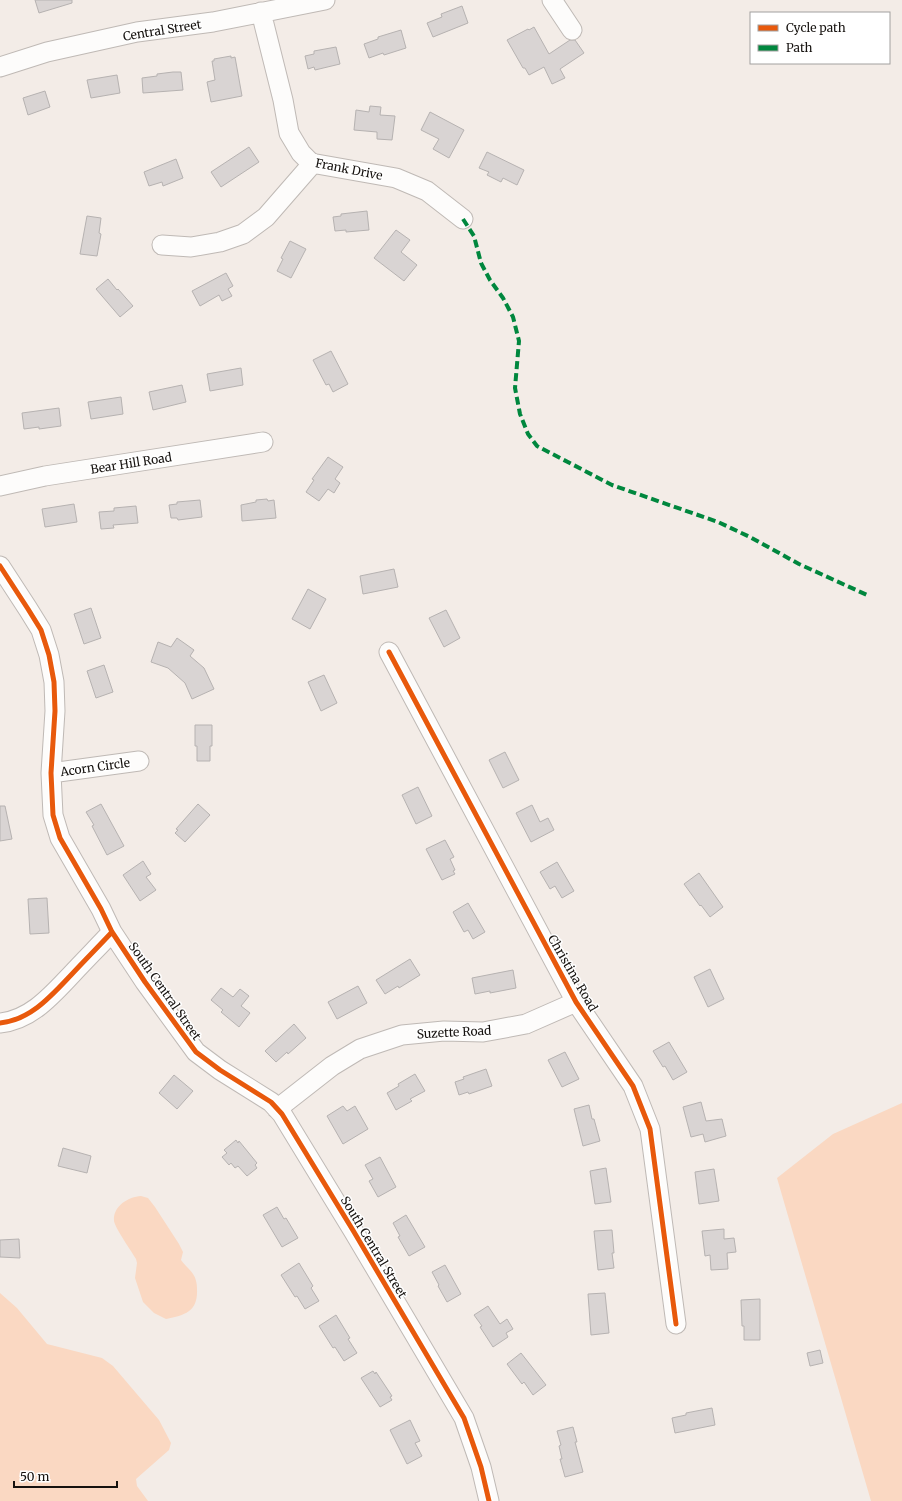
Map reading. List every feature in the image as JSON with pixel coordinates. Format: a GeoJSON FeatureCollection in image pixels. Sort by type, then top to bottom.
{"type":"FeatureCollection","features":[{"type":"Feature","properties":{"kind":"street","name":"Central Street"},"geometry":{"type":"LineString","coordinates":[[0,67],[47,52],[137,32],[213,22],[325,0]]}},
{"type":"Feature","properties":{"kind":"street"},"geometry":{"type":"LineString","coordinates":[[552,0],[572,30]]}},
{"type":"Feature","properties":{"kind":"street","name":"Frank Drive"},"geometry":{"type":"LineString","coordinates":[[261,12],[283,100],[289,133],[301,153],[313,163],[396,178],[427,190],[463,219]]}},
{"type":"Feature","properties":{"kind":"street"},"geometry":{"type":"LineString","coordinates":[[162,245],[191,246],[220,242],[243,234],[266,217],[313,163]]}},
{"type":"Feature","properties":{"kind":"street","name":"Bear Hill Road"},"geometry":{"type":"LineString","coordinates":[[0,486],[45,476],[263,442]]}},
{"type":"Feature","properties":{"kind":"street","name":"South Central Street"},"geometry":{"type":"LineString","coordinates":[[0,566],[41,630],[49,655],[54,682],[55,710],[51,773],[52,815],[60,838],[101,909],[112,932],[145,982],[196,1052],[220,1070],[272,1102],[282,1114],[464,1418],[481,1468],[490,1501]]}},
{"type":"Feature","properties":{"kind":"street","name":"Christina Road"},"geometry":{"type":"LineString","coordinates":[[389,652],[576,1002],[633,1086],[650,1129],[676,1324]]}},
{"type":"Feature","properties":{"kind":"street","name":"Acorn Circle"},"geometry":{"type":"LineString","coordinates":[[51,773],[139,761]]}},
{"type":"Feature","properties":{"kind":"street"},"geometry":{"type":"LineString","coordinates":[[0,1023],[28,1014],[45,1002],[112,932]]}},
{"type":"Feature","properties":{"kind":"street","name":"Suzette Road"},"geometry":{"type":"LineString","coordinates":[[278,1109],[332,1066],[360,1049],[402,1035],[444,1030],[483,1032],[526,1024],[576,1002]]}},
{"type":"Feature","properties":{"kind":"shaded area"},"geometry":{"type":"Polygon","coordinates":[[[902,1103],[902,1501],[871,1501],[777,1178],[833,1134],[902,1103]]]}},
{"type":"Feature","properties":{"kind":"shaded area"},"geometry":{"type":"Polygon","coordinates":[[[141,1196],[148,1198],[155,1207],[183,1252],[181,1260],[196,1279],[197,1296],[193,1307],[185,1314],[166,1319],[154,1313],[143,1302],[135,1278],[137,1263],[136,1259],[120,1234],[114,1221],[116,1211],[122,1203],[131,1198],[141,1196]]]}},
{"type":"Feature","properties":{"kind":"shaded area"},"geometry":{"type":"Polygon","coordinates":[[[0,1293],[17,1308],[47,1344],[102,1358],[113,1366],[159,1420],[171,1443],[169,1450],[136,1479],[137,1486],[148,1501],[0,1501],[0,1293]]]}},
{"type":"Feature","properties":{"kind":"building"},"geometry":{"type":"Polygon","coordinates":[[[35,0],[72,0],[72,3],[39,13],[35,0]]]}},
{"type":"Feature","properties":{"kind":"building"},"geometry":{"type":"Polygon","coordinates":[[[462,6],[468,23],[433,37],[427,23],[442,17],[441,14],[462,6]]]}},
{"type":"Feature","properties":{"kind":"building"},"geometry":{"type":"Polygon","coordinates":[[[534,27],[549,54],[570,40],[575,40],[584,53],[560,69],[565,78],[552,84],[544,67],[529,75],[525,68],[523,68],[507,40],[534,27]]]}},
{"type":"Feature","properties":{"kind":"building"},"geometry":{"type":"Polygon","coordinates":[[[401,30],[406,48],[369,58],[364,44],[378,39],[378,37],[401,30]]]}},
{"type":"Feature","properties":{"kind":"building"},"geometry":{"type":"Polygon","coordinates":[[[336,47],[340,64],[315,70],[314,67],[308,69],[305,56],[314,54],[314,51],[336,47]]]}},
{"type":"Feature","properties":{"kind":"building"},"geometry":{"type":"Polygon","coordinates":[[[231,56],[231,58],[235,57],[242,96],[211,102],[207,82],[215,80],[212,61],[214,61],[214,59],[231,56]]]}},
{"type":"Feature","properties":{"kind":"building"},"geometry":{"type":"Polygon","coordinates":[[[173,72],[181,72],[183,90],[143,93],[142,78],[173,72]]]}},
{"type":"Feature","properties":{"kind":"building"},"geometry":{"type":"Polygon","coordinates":[[[117,75],[120,93],[91,98],[87,80],[117,75]]]}},
{"type":"Feature","properties":{"kind":"building"},"geometry":{"type":"Polygon","coordinates":[[[45,91],[50,107],[28,115],[23,98],[45,91]]]}},
{"type":"Feature","properties":{"kind":"building"},"geometry":{"type":"Polygon","coordinates":[[[370,106],[381,107],[380,115],[395,116],[392,140],[377,139],[377,132],[354,130],[356,110],[369,112],[370,106]]]}},
{"type":"Feature","properties":{"kind":"building"},"geometry":{"type":"Polygon","coordinates":[[[430,112],[464,130],[449,158],[433,149],[439,139],[421,130],[430,112]]]}},
{"type":"Feature","properties":{"kind":"building"},"geometry":{"type":"Polygon","coordinates":[[[249,147],[259,162],[221,187],[211,172],[249,147]]]}},
{"type":"Feature","properties":{"kind":"building"},"geometry":{"type":"Polygon","coordinates":[[[487,152],[524,170],[517,185],[503,178],[501,182],[487,175],[489,172],[479,168],[487,152]]]}},
{"type":"Feature","properties":{"kind":"building"},"geometry":{"type":"Polygon","coordinates":[[[176,159],[183,178],[163,186],[162,182],[149,186],[144,172],[176,159]]]}},
{"type":"Feature","properties":{"kind":"building"},"geometry":{"type":"Polygon","coordinates":[[[367,211],[369,230],[346,232],[346,230],[335,231],[333,217],[341,216],[341,214],[367,211]]]}},
{"type":"Feature","properties":{"kind":"building"},"geometry":{"type":"Polygon","coordinates":[[[87,216],[101,218],[99,233],[101,234],[97,256],[80,254],[87,216]]]}},
{"type":"Feature","properties":{"kind":"building"},"geometry":{"type":"Polygon","coordinates":[[[396,230],[410,240],[401,252],[417,265],[404,281],[374,258],[396,230]]]}},
{"type":"Feature","properties":{"kind":"building"},"geometry":{"type":"Polygon","coordinates":[[[290,241],[306,249],[291,278],[277,271],[283,259],[281,258],[290,241]]]}},
{"type":"Feature","properties":{"kind":"building"},"geometry":{"type":"Polygon","coordinates":[[[226,273],[233,286],[228,289],[232,296],[222,301],[219,295],[200,306],[192,291],[226,273]]]}},
{"type":"Feature","properties":{"kind":"building"},"geometry":{"type":"Polygon","coordinates":[[[108,279],[133,306],[120,317],[96,289],[108,279]]]}},
{"type":"Feature","properties":{"kind":"building"},"geometry":{"type":"Polygon","coordinates":[[[331,351],[348,384],[333,392],[329,384],[326,385],[313,360],[331,351]]]}},
{"type":"Feature","properties":{"kind":"building"},"geometry":{"type":"Polygon","coordinates":[[[241,368],[243,385],[210,391],[207,374],[241,368]]]}},
{"type":"Feature","properties":{"kind":"building"},"geometry":{"type":"Polygon","coordinates":[[[182,385],[186,402],[153,410],[149,392],[182,385]]]}},
{"type":"Feature","properties":{"kind":"building"},"geometry":{"type":"Polygon","coordinates":[[[121,397],[123,414],[91,419],[88,402],[121,397]]]}},
{"type":"Feature","properties":{"kind":"building"},"geometry":{"type":"Polygon","coordinates":[[[59,408],[61,426],[39,429],[39,427],[24,429],[22,413],[59,408]]]}},
{"type":"Feature","properties":{"kind":"building"},"geometry":{"type":"Polygon","coordinates":[[[328,457],[343,467],[335,479],[340,483],[334,493],[328,489],[319,501],[306,492],[314,480],[312,479],[328,457]]]}},
{"type":"Feature","properties":{"kind":"building"},"geometry":{"type":"Polygon","coordinates":[[[267,499],[268,501],[274,500],[276,518],[242,521],[241,505],[256,502],[256,500],[267,499]]]}},
{"type":"Feature","properties":{"kind":"building"},"geometry":{"type":"Polygon","coordinates":[[[200,500],[202,517],[178,520],[177,518],[171,518],[169,505],[177,504],[177,502],[200,500]]]}},
{"type":"Feature","properties":{"kind":"building"},"geometry":{"type":"Polygon","coordinates":[[[74,504],[77,522],[45,527],[42,509],[74,504]]]}},
{"type":"Feature","properties":{"kind":"building"},"geometry":{"type":"Polygon","coordinates":[[[136,506],[138,523],[113,525],[114,528],[101,529],[99,512],[114,511],[114,508],[136,506]]]}},
{"type":"Feature","properties":{"kind":"building"},"geometry":{"type":"Polygon","coordinates":[[[394,569],[398,587],[363,594],[360,576],[394,569]]]}},
{"type":"Feature","properties":{"kind":"building"},"geometry":{"type":"Polygon","coordinates":[[[308,589],[326,599],[310,629],[292,619],[308,589]]]}},
{"type":"Feature","properties":{"kind":"building"},"geometry":{"type":"Polygon","coordinates":[[[91,608],[101,638],[84,644],[74,614],[91,608]]]}},
{"type":"Feature","properties":{"kind":"building"},"geometry":{"type":"Polygon","coordinates":[[[446,610],[460,638],[444,647],[429,618],[446,610]]]}},
{"type":"Feature","properties":{"kind":"building"},"geometry":{"type":"Polygon","coordinates":[[[177,638],[194,650],[190,656],[204,668],[214,689],[192,699],[185,683],[168,668],[151,662],[158,642],[171,647],[177,638]]]}},
{"type":"Feature","properties":{"kind":"building"},"geometry":{"type":"Polygon","coordinates":[[[104,665],[113,692],[96,698],[87,671],[104,665]]]}},
{"type":"Feature","properties":{"kind":"building"},"geometry":{"type":"Polygon","coordinates":[[[324,675],[337,703],[321,711],[308,682],[324,675]]]}},
{"type":"Feature","properties":{"kind":"building"},"geometry":{"type":"Polygon","coordinates":[[[195,725],[212,725],[210,761],[197,761],[195,725]]]}},
{"type":"Feature","properties":{"kind":"building"},"geometry":{"type":"Polygon","coordinates":[[[505,752],[519,780],[503,788],[489,760],[505,752]]]}},
{"type":"Feature","properties":{"kind":"building"},"geometry":{"type":"Polygon","coordinates":[[[418,787],[432,816],[416,824],[402,795],[418,787]]]}},
{"type":"Feature","properties":{"kind":"building"},"geometry":{"type":"Polygon","coordinates":[[[101,804],[124,846],[107,855],[92,826],[94,825],[86,812],[101,804]]]}},
{"type":"Feature","properties":{"kind":"building"},"geometry":{"type":"Polygon","coordinates":[[[198,804],[210,815],[185,842],[175,833],[178,830],[176,829],[198,804]]]}},
{"type":"Feature","properties":{"kind":"building"},"geometry":{"type":"Polygon","coordinates":[[[532,805],[540,822],[548,818],[554,830],[531,842],[516,813],[532,805]]]}},
{"type":"Feature","properties":{"kind":"building"},"geometry":{"type":"Polygon","coordinates":[[[0,806],[5,806],[12,839],[0,841],[0,806]]]}},
{"type":"Feature","properties":{"kind":"building"},"geometry":{"type":"Polygon","coordinates":[[[445,840],[454,857],[450,859],[455,870],[453,871],[455,874],[442,880],[426,849],[445,840]]]}},
{"type":"Feature","properties":{"kind":"building"},"geometry":{"type":"Polygon","coordinates":[[[143,861],[151,874],[146,877],[156,890],[140,901],[123,875],[143,861]]]}},
{"type":"Feature","properties":{"kind":"building"},"geometry":{"type":"Polygon","coordinates":[[[557,862],[574,891],[562,898],[555,886],[550,889],[540,872],[557,862]]]}},
{"type":"Feature","properties":{"kind":"building"},"geometry":{"type":"Polygon","coordinates":[[[699,873],[723,907],[710,917],[684,884],[699,873]]]}},
{"type":"Feature","properties":{"kind":"building"},"geometry":{"type":"Polygon","coordinates":[[[47,898],[49,933],[30,934],[28,899],[47,898]]]}},
{"type":"Feature","properties":{"kind":"building"},"geometry":{"type":"Polygon","coordinates":[[[468,903],[485,932],[473,939],[468,930],[464,932],[453,912],[468,903]]]}},
{"type":"Feature","properties":{"kind":"building"},"geometry":{"type":"Polygon","coordinates":[[[410,959],[420,975],[399,988],[398,986],[385,994],[376,980],[410,959]]]}},
{"type":"Feature","properties":{"kind":"building"},"geometry":{"type":"Polygon","coordinates":[[[710,969],[724,999],[708,1007],[694,977],[710,969]]]}},
{"type":"Feature","properties":{"kind":"building"},"geometry":{"type":"Polygon","coordinates":[[[513,970],[516,988],[475,994],[472,978],[513,970]]]}},
{"type":"Feature","properties":{"kind":"building"},"geometry":{"type":"Polygon","coordinates":[[[358,986],[367,1003],[337,1019],[328,1002],[358,986]]]}},
{"type":"Feature","properties":{"kind":"building"},"geometry":{"type":"Polygon","coordinates":[[[221,988],[233,997],[240,989],[249,996],[241,1006],[250,1013],[239,1027],[221,1012],[223,1010],[211,1000],[221,988]]]}},
{"type":"Feature","properties":{"kind":"building"},"geometry":{"type":"Polygon","coordinates":[[[294,1024],[306,1038],[288,1054],[287,1052],[276,1062],[265,1051],[294,1024]]]}},
{"type":"Feature","properties":{"kind":"building"},"geometry":{"type":"Polygon","coordinates":[[[669,1042],[687,1072],[673,1080],[665,1066],[663,1067],[653,1051],[669,1042]]]}},
{"type":"Feature","properties":{"kind":"building"},"geometry":{"type":"Polygon","coordinates":[[[565,1052],[579,1079],[562,1087],[548,1060],[565,1052]]]}},
{"type":"Feature","properties":{"kind":"building"},"geometry":{"type":"Polygon","coordinates":[[[486,1069],[492,1086],[469,1094],[468,1092],[459,1095],[455,1082],[464,1079],[463,1077],[486,1069]]]}},
{"type":"Feature","properties":{"kind":"building"},"geometry":{"type":"Polygon","coordinates":[[[415,1074],[425,1091],[410,1099],[412,1101],[396,1110],[387,1093],[399,1086],[398,1084],[415,1074]]]}},
{"type":"Feature","properties":{"kind":"building"},"geometry":{"type":"Polygon","coordinates":[[[174,1075],[193,1091],[177,1109],[159,1093],[174,1075]]]}},
{"type":"Feature","properties":{"kind":"building"},"geometry":{"type":"Polygon","coordinates":[[[701,1102],[706,1121],[722,1119],[726,1136],[705,1142],[703,1134],[691,1137],[683,1107],[701,1102]]]}},
{"type":"Feature","properties":{"kind":"building"},"geometry":{"type":"Polygon","coordinates":[[[589,1105],[592,1119],[594,1119],[600,1141],[583,1146],[574,1109],[589,1105]]]}},
{"type":"Feature","properties":{"kind":"building"},"geometry":{"type":"Polygon","coordinates":[[[343,1106],[347,1111],[355,1106],[368,1129],[343,1144],[327,1116],[343,1106]]]}},
{"type":"Feature","properties":{"kind":"building"},"geometry":{"type":"Polygon","coordinates":[[[236,1140],[238,1143],[239,1141],[257,1163],[255,1165],[257,1168],[247,1176],[238,1166],[235,1168],[231,1163],[229,1165],[222,1157],[227,1153],[224,1150],[236,1140]]]}},
{"type":"Feature","properties":{"kind":"building"},"geometry":{"type":"Polygon","coordinates":[[[63,1148],[91,1156],[87,1173],[58,1166],[63,1148]]]}},
{"type":"Feature","properties":{"kind":"building"},"geometry":{"type":"Polygon","coordinates":[[[380,1157],[396,1187],[378,1197],[369,1181],[373,1179],[365,1165],[380,1157]]]}},
{"type":"Feature","properties":{"kind":"building"},"geometry":{"type":"Polygon","coordinates":[[[606,1168],[611,1202],[595,1204],[590,1171],[606,1168]]]}},
{"type":"Feature","properties":{"kind":"building"},"geometry":{"type":"Polygon","coordinates":[[[714,1169],[719,1201],[699,1204],[695,1172],[714,1169]]]}},
{"type":"Feature","properties":{"kind":"building"},"geometry":{"type":"Polygon","coordinates":[[[277,1207],[284,1219],[286,1218],[298,1238],[282,1247],[263,1215],[277,1207]]]}},
{"type":"Feature","properties":{"kind":"building"},"geometry":{"type":"Polygon","coordinates":[[[406,1215],[425,1247],[409,1256],[398,1237],[400,1236],[393,1223],[406,1215]]]}},
{"type":"Feature","properties":{"kind":"building"},"geometry":{"type":"Polygon","coordinates":[[[724,1229],[724,1239],[734,1238],[736,1252],[727,1253],[728,1269],[711,1270],[710,1255],[705,1256],[702,1231],[724,1229]]]}},
{"type":"Feature","properties":{"kind":"building"},"geometry":{"type":"Polygon","coordinates":[[[612,1230],[614,1253],[612,1253],[614,1268],[598,1270],[594,1231],[612,1230]]]}},
{"type":"Feature","properties":{"kind":"building"},"geometry":{"type":"Polygon","coordinates":[[[19,1239],[20,1258],[0,1257],[0,1240],[19,1239]]]}},
{"type":"Feature","properties":{"kind":"building"},"geometry":{"type":"Polygon","coordinates":[[[299,1263],[313,1286],[311,1288],[319,1301],[305,1309],[297,1296],[295,1297],[281,1275],[299,1263]]]}},
{"type":"Feature","properties":{"kind":"building"},"geometry":{"type":"Polygon","coordinates":[[[445,1265],[461,1294],[447,1302],[432,1272],[445,1265]]]}},
{"type":"Feature","properties":{"kind":"building"},"geometry":{"type":"Polygon","coordinates":[[[605,1293],[609,1333],[591,1335],[588,1294],[605,1293]]]}},
{"type":"Feature","properties":{"kind":"building"},"geometry":{"type":"Polygon","coordinates":[[[760,1299],[760,1340],[744,1340],[741,1300],[760,1299]]]}},
{"type":"Feature","properties":{"kind":"building"},"geometry":{"type":"Polygon","coordinates":[[[488,1306],[500,1324],[507,1319],[513,1329],[506,1333],[508,1337],[493,1347],[480,1327],[482,1326],[474,1315],[488,1306]]]}},
{"type":"Feature","properties":{"kind":"building"},"geometry":{"type":"Polygon","coordinates":[[[336,1315],[357,1353],[344,1361],[335,1347],[333,1348],[319,1326],[336,1315]]]}},
{"type":"Feature","properties":{"kind":"building"},"geometry":{"type":"Polygon","coordinates":[[[820,1350],[823,1363],[810,1366],[807,1353],[820,1350]]]}},
{"type":"Feature","properties":{"kind":"building"},"geometry":{"type":"Polygon","coordinates":[[[521,1353],[546,1385],[533,1395],[524,1382],[522,1384],[507,1364],[521,1353]]]}},
{"type":"Feature","properties":{"kind":"building"},"geometry":{"type":"Polygon","coordinates":[[[373,1371],[375,1374],[376,1372],[392,1396],[390,1397],[392,1400],[380,1407],[361,1378],[373,1371]]]}},
{"type":"Feature","properties":{"kind":"building"},"geometry":{"type":"Polygon","coordinates":[[[712,1408],[715,1425],[675,1433],[672,1418],[686,1415],[686,1413],[712,1408]]]}},
{"type":"Feature","properties":{"kind":"building"},"geometry":{"type":"Polygon","coordinates":[[[410,1420],[420,1441],[415,1443],[422,1456],[407,1464],[390,1430],[410,1420]]]}},
{"type":"Feature","properties":{"kind":"building"},"geometry":{"type":"Polygon","coordinates":[[[573,1427],[577,1442],[575,1442],[583,1472],[565,1477],[560,1459],[562,1459],[559,1446],[561,1445],[557,1431],[573,1427]]]}},
{"type":"Feature","properties":{"kind":"marked path"},"geometry":{"type":"LineString","coordinates":[[463,219],[474,236],[481,263],[513,317],[519,341],[515,388],[520,414],[528,434],[537,446],[612,485],[718,522],[750,537],[799,564],[867,595]]}},
{"type":"Feature","properties":{"kind":"cycle path"},"geometry":{"type":"LineString","coordinates":[[0,566],[41,630],[49,655],[54,682],[55,711],[51,773],[53,815],[60,838],[101,909],[112,932],[145,982],[196,1052],[220,1070],[271,1102],[282,1114],[464,1418],[481,1467],[489,1501]]}},
{"type":"Feature","properties":{"kind":"cycle path"},"geometry":{"type":"LineString","coordinates":[[389,652],[576,1002],[633,1086],[650,1129],[676,1324]]}},
{"type":"Feature","properties":{"kind":"cycle path"},"geometry":{"type":"LineString","coordinates":[[0,1023],[22,1017],[49,998],[112,932]]}}]}
